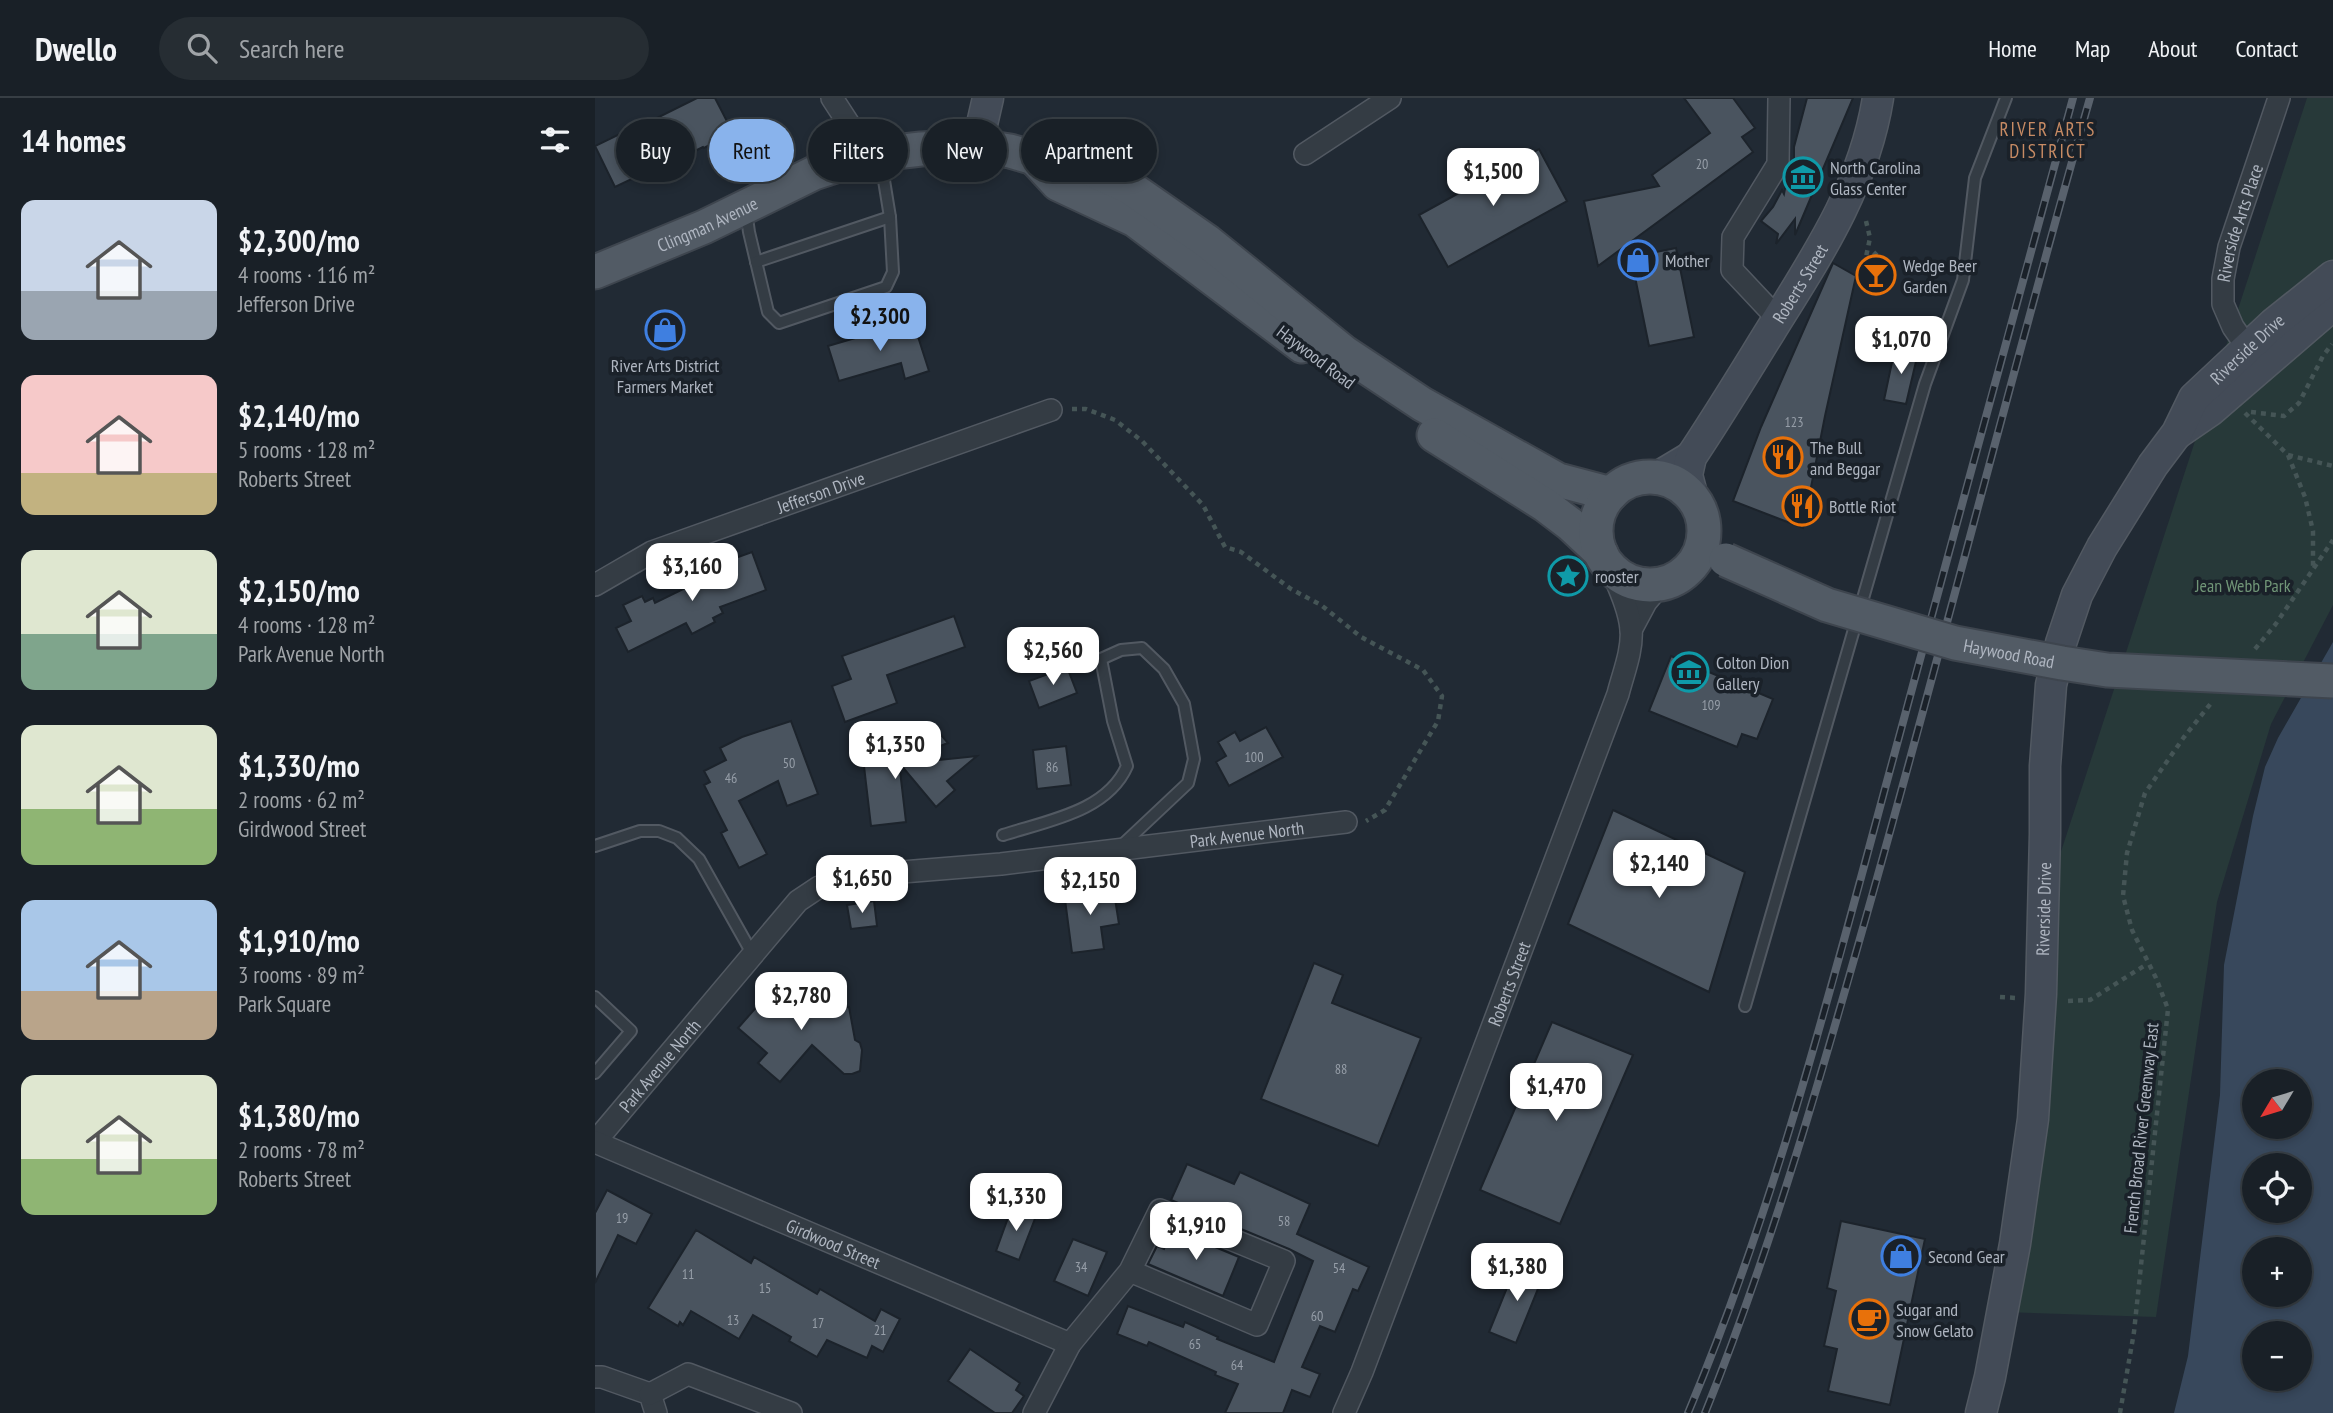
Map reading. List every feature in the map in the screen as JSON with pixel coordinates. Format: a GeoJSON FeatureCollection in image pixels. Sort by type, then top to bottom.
{"type":"FeatureCollection","features":[{"type":"Feature","properties":{"kind":"main road"},"geometry":{"type":"LineString","coordinates":[[983,119],[988,98]]}},
{"type":"Feature","properties":{"kind":"main road","name":"Roberts Street"},"geometry":{"type":"LineString","coordinates":[[1655,478],[1691,457],[1830,235],[1855,181],[1868,143],[1878,98]]}},
{"type":"Feature","properties":{"kind":"main road","name":"Haywood Road"},"geometry":{"type":"LineString","coordinates":[[1007,151],[1034,158],[1056,158],[1085,167],[1129,187],[1207,242],[1338,361],[1358,389],[1545,505],[1570,524],[1605,560]]}},
{"type":"Feature","properties":{"kind":"main road","name":"Clingman Avenue"},"geometry":{"type":"LineString","coordinates":[[595,272],[704,227],[808,176]]}},
{"type":"Feature","properties":{"kind":"main road","name":"Riverside Drive"},"geometry":{"type":"LineString","coordinates":[[1981,1413],[2015,1244],[2033,1119],[2041,994],[2046,834],[2045,766],[2051,685],[2061,643],[2077,595],[2102,547],[2177,433],[2194,398],[2247,347],[2333,276]]}},
{"type":"Feature","properties":{"kind":"main road","name":"Riverside Drive"},"geometry":{"type":"LineString","coordinates":[[2177,433],[2210,411],[2333,305]]}},
{"type":"Feature","properties":{"kind":"main road","name":"Haywood Road"},"geometry":{"type":"LineString","coordinates":[[1338,361],[1422,404],[1558,480],[1611,494]]}},
{"type":"Feature","properties":{"kind":"main road"},"geometry":{"type":"LineString","coordinates":[[1691,457],[1687,475],[1714,554],[1695,561],[1675,580],[1647,585],[1620,576],[1605,560],[1597,538],[1597,522],[1602,507],[1611,494],[1624,484],[1655,478],[1676,484],[1693,498]]}},
{"type":"Feature","properties":{"kind":"main road","name":"Haywood Road"},"geometry":{"type":"LineString","coordinates":[[1714,554],[1827,605],[1955,643],[2107,670],[2333,681]]}},
{"type":"Feature","properties":{"kind":"street"},"geometry":{"type":"LineString","coordinates":[[832,98],[848,119]]}},
{"type":"Feature","properties":{"kind":"street"},"geometry":{"type":"LineString","coordinates":[[1305,154],[1390,98]]}},
{"type":"Feature","properties":{"kind":"street"},"geometry":{"type":"LineString","coordinates":[[1777,319],[1732,270],[1733,237],[1778,164],[1779,98]]}},
{"type":"Feature","properties":{"kind":"street","name":"Riverside Arts Place"},"geometry":{"type":"LineString","coordinates":[[2247,347],[2233,327],[2223,304],[2223,279],[2229,247],[2280,98]]}},
{"type":"Feature","properties":{"kind":"street","name":"Jefferson Drive"},"geometry":{"type":"LineString","coordinates":[[595,585],[652,552],[1051,410]]}},
{"type":"Feature","properties":{"kind":"street","name":"Roberts Street"},"geometry":{"type":"LineString","coordinates":[[1344,1413],[1372,1346],[1618,694],[1629,653],[1631,629],[1622,595],[1605,560]]}},
{"type":"Feature","properties":{"kind":"street","name":"Roberts Street"},"geometry":{"type":"LineString","coordinates":[[1631,629],[1646,602],[1661,584]]}},
{"type":"Feature","properties":{"kind":"street","name":"Park Avenue North"},"geometry":{"type":"LineString","coordinates":[[595,1142],[798,901],[811,891],[831,882],[865,875],[1001,864],[1346,822]]}},
{"type":"Feature","properties":{"kind":"street","name":"Girdwood Street"},"geometry":{"type":"LineString","coordinates":[[595,1142],[1070,1344]]}},
{"type":"Feature","properties":{"kind":"street"},"geometry":{"type":"LineString","coordinates":[[1034,1413],[1070,1344],[1130,1271],[1160,1210],[1284,1261],[1258,1325],[1130,1271]]}},
{"type":"Feature","properties":{"kind":"street"},"geometry":{"type":"LineString","coordinates":[[595,1377],[602,1377],[653,1403],[688,1374],[791,1413]]}},
{"type":"Feature","properties":{"kind":"lane"},"geometry":{"type":"LineString","coordinates":[[1745,1006],[1925,384],[1963,280],[1975,178],[2007,98]]}},
{"type":"Feature","properties":{"kind":"lane"},"geometry":{"type":"LineString","coordinates":[[745,207],[768,312],[779,323],[886,287],[893,272],[890,217],[882,182]]}},
{"type":"Feature","properties":{"kind":"lane"},"geometry":{"type":"LineString","coordinates":[[756,262],[890,217]]}},
{"type":"Feature","properties":{"kind":"lane"},"geometry":{"type":"LineString","coordinates":[[1003,835],[1077,810],[1107,794],[1122,777],[1127,766],[1113,721],[1101,659],[1121,650],[1142,648],[1164,669],[1184,704],[1194,759],[1188,783],[1115,851]]}},
{"type":"Feature","properties":{"kind":"lane"},"geometry":{"type":"LineString","coordinates":[[595,846],[640,831],[659,831],[677,838],[699,859],[753,955]]}},
{"type":"Feature","properties":{"kind":"lane"},"geometry":{"type":"LineString","coordinates":[[595,997],[631,1031],[595,1073]]}},
{"type":"Feature","properties":{"kind":"path"},"geometry":{"type":"LineString","coordinates":[[1866,221],[1870,237],[1864,266],[1877,253],[1878,278]]}},
{"type":"Feature","properties":{"kind":"path"},"geometry":{"type":"LineString","coordinates":[[2313,569],[2313,531],[2305,497],[2288,456],[2243,411],[2284,416],[2299,403],[2333,342]]}},
{"type":"Feature","properties":{"kind":"path"},"geometry":{"type":"LineString","coordinates":[[1051,410],[1086,409],[1115,420],[1142,441],[1203,505],[1225,547],[1241,552],[1291,589],[1321,606],[1361,637],[1423,670],[1436,687],[1442,696],[1438,721],[1385,810],[1356,827],[1346,822]]}},
{"type":"Feature","properties":{"kind":"path"},"geometry":{"type":"LineString","coordinates":[[2288,456],[2333,466]]}},
{"type":"Feature","properties":{"kind":"path"},"geometry":{"type":"LineString","coordinates":[[2250,655],[2275,625],[2333,540]]}},
{"type":"Feature","properties":{"kind":"path","name":"French Broad River Greenway East"},"geometry":{"type":"LineString","coordinates":[[2120,1413],[2134,1332],[2168,1009],[2132,930],[2123,897],[2127,853],[2145,793],[2217,696]]}},
{"type":"Feature","properties":{"kind":"path"},"geometry":{"type":"LineString","coordinates":[[2065,1001],[2090,1000],[2147,964]]}},
{"type":"Feature","properties":{"kind":"green space","name":"Jean Webb Park"},"geometry":{"type":"Polygon","coordinates":[[[2307,98],[2333,98],[2333,605],[2271,724],[2217,902],[2156,1317],[2002,1312],[2054,873],[2307,98]]]}},
{"type":"Feature","properties":{"kind":"water"},"geometry":{"type":"Polygon","coordinates":[[[2333,642],[2333,1413],[2174,1413],[2188,1356],[2220,1095],[2224,965],[2265,767],[2278,738],[2333,642]]]}},
{"type":"Feature","properties":{"kind":"building"},"geometry":{"type":"Polygon","coordinates":[[[697,98],[715,98],[726,119],[709,119],[709,145],[695,151],[695,119],[655,119],[697,98]]]}},
{"type":"Feature","properties":{"kind":"building"},"geometry":{"type":"Polygon","coordinates":[[[1684,98],[1733,98],[1755,128],[1742,137],[1753,152],[1598,266],[1584,201],[1659,186],[1652,175],[1710,133],[1684,98]]]}},
{"type":"Feature","properties":{"kind":"building","name":"North Carolina Glass Center"},"geometry":{"type":"Polygon","coordinates":[[[1807,98],[1853,98],[1795,235],[1795,219],[1776,244],[1778,234],[1761,221],[1782,190],[1784,194],[1788,173],[1794,182],[1794,147],[1807,98]]]}},
{"type":"Feature","properties":{"kind":"building"},"geometry":{"type":"Polygon","coordinates":[[[616,136],[616,182],[625,182],[615,187],[595,146],[616,136]]]}},
{"type":"Feature","properties":{"kind":"building"},"geometry":{"type":"Polygon","coordinates":[[[1539,149],[1567,201],[1448,267],[1419,215],[1539,149]]]}},
{"type":"Feature","properties":{"kind":"building"},"geometry":{"type":"Polygon","coordinates":[[[1676,248],[1694,337],[1649,346],[1631,257],[1676,248]]]}},
{"type":"Feature","properties":{"kind":"building"},"geometry":{"type":"Polygon","coordinates":[[[1833,263],[1856,276],[1803,528],[1733,501],[1761,427],[1833,263]]]}},
{"type":"Feature","properties":{"kind":"building"},"geometry":{"type":"Polygon","coordinates":[[[913,321],[929,371],[905,379],[901,363],[839,381],[828,346],[913,321]]]}},
{"type":"Feature","properties":{"kind":"building"},"geometry":{"type":"Polygon","coordinates":[[[1895,348],[1918,353],[1906,404],[1884,400],[1895,348]]]}},
{"type":"Feature","properties":{"kind":"building"},"geometry":{"type":"Polygon","coordinates":[[[752,552],[766,590],[720,607],[723,613],[713,618],[715,622],[692,634],[686,623],[628,652],[616,628],[631,621],[623,605],[642,596],[645,602],[653,598],[655,603],[718,572],[716,565],[752,552]]]}},
{"type":"Feature","properties":{"kind":"building"},"geometry":{"type":"Polygon","coordinates":[[[954,616],[965,647],[887,675],[897,703],[845,722],[832,686],[851,679],[842,656],[954,616]]]}},
{"type":"Feature","properties":{"kind":"building"},"geometry":{"type":"Polygon","coordinates":[[[1671,656],[1773,699],[1757,739],[1742,734],[1737,747],[1649,711],[1671,656]]]}},
{"type":"Feature","properties":{"kind":"building"},"geometry":{"type":"Polygon","coordinates":[[[1067,667],[1077,693],[1039,708],[1029,681],[1067,667]]]}},
{"type":"Feature","properties":{"kind":"building"},"geometry":{"type":"Polygon","coordinates":[[[791,721],[818,794],[787,806],[778,781],[739,801],[767,854],[739,868],[721,833],[727,830],[704,785],[710,782],[704,771],[726,760],[720,748],[742,737],[791,721]]]}},
{"type":"Feature","properties":{"kind":"building"},"geometry":{"type":"Polygon","coordinates":[[[1266,727],[1283,757],[1229,786],[1216,762],[1226,756],[1218,742],[1235,732],[1240,741],[1266,727]]]}},
{"type":"Feature","properties":{"kind":"building"},"geometry":{"type":"Polygon","coordinates":[[[928,729],[936,729],[948,743],[899,762],[906,822],[871,826],[864,766],[888,763],[928,729]]]}},
{"type":"Feature","properties":{"kind":"building"},"geometry":{"type":"Polygon","coordinates":[[[1066,746],[1071,785],[1037,789],[1033,750],[1066,746]]]}},
{"type":"Feature","properties":{"kind":"building"},"geometry":{"type":"Polygon","coordinates":[[[977,756],[947,781],[955,790],[936,807],[900,764],[977,756]]]}},
{"type":"Feature","properties":{"kind":"building"},"geometry":{"type":"Polygon","coordinates":[[[1613,810],[1745,872],[1709,992],[1568,924],[1613,810]]]}},
{"type":"Feature","properties":{"kind":"building"},"geometry":{"type":"Polygon","coordinates":[[[1113,886],[1119,924],[1101,927],[1104,949],[1072,953],[1064,892],[1113,886]]]}},
{"type":"Feature","properties":{"kind":"building"},"geometry":{"type":"Polygon","coordinates":[[[874,901],[877,926],[851,929],[847,905],[874,901]]]}},
{"type":"Feature","properties":{"kind":"building"},"geometry":{"type":"Polygon","coordinates":[[[1314,963],[1343,975],[1332,1003],[1421,1038],[1378,1146],[1261,1099],[1314,963]]]}},
{"type":"Feature","properties":{"kind":"building"},"geometry":{"type":"Polygon","coordinates":[[[784,976],[821,1011],[849,1007],[855,1040],[860,1043],[862,1050],[860,1071],[844,1074],[812,1045],[780,1082],[758,1063],[767,1053],[738,1028],[784,976]]]}},
{"type":"Feature","properties":{"kind":"building"},"geometry":{"type":"Polygon","coordinates":[[[1552,1022],[1633,1055],[1560,1224],[1480,1190],[1552,1022]]]}},
{"type":"Feature","properties":{"kind":"building"},"geometry":{"type":"Polygon","coordinates":[[[1187,1164],[1234,1184],[1240,1172],[1310,1204],[1297,1234],[1369,1267],[1358,1291],[1353,1289],[1335,1332],[1320,1326],[1302,1367],[1320,1374],[1310,1397],[1292,1390],[1283,1413],[1225,1413],[1238,1384],[1149,1342],[1147,1346],[1117,1334],[1128,1306],[1183,1327],[1185,1322],[1218,1337],[1217,1339],[1274,1362],[1313,1261],[1171,1200],[1187,1164]]]}},
{"type":"Feature","properties":{"kind":"building"},"geometry":{"type":"Polygon","coordinates":[[[607,1190],[652,1214],[636,1244],[618,1235],[595,1283],[595,1213],[607,1190]]]}},
{"type":"Feature","properties":{"kind":"building"},"geometry":{"type":"Polygon","coordinates":[[[1012,1207],[1036,1216],[1019,1260],[996,1251],[1012,1207]]]}},
{"type":"Feature","properties":{"kind":"building","name":"Sugar and Snow Gelato"},"geometry":{"type":"Polygon","coordinates":[[[1841,1221],[1925,1239],[1890,1405],[1828,1391],[1837,1349],[1824,1346],[1836,1291],[1827,1288],[1841,1221]]]}},
{"type":"Feature","properties":{"kind":"building"},"geometry":{"type":"Polygon","coordinates":[[[1172,1229],[1239,1257],[1223,1296],[1148,1264],[1157,1246],[1164,1249],[1172,1229]]]}},
{"type":"Feature","properties":{"kind":"building"},"geometry":{"type":"Polygon","coordinates":[[[696,1230],[751,1263],[754,1257],[817,1294],[820,1289],[875,1321],[881,1309],[900,1319],[883,1352],[872,1346],[867,1358],[827,1340],[817,1357],[789,1341],[791,1337],[753,1315],[739,1339],[691,1311],[683,1325],[680,1322],[678,1326],[648,1308],[696,1230]]]}},
{"type":"Feature","properties":{"kind":"building"},"geometry":{"type":"Polygon","coordinates":[[[1073,1239],[1107,1252],[1088,1296],[1054,1281],[1073,1239]]]}},
{"type":"Feature","properties":{"kind":"building"},"geometry":{"type":"Polygon","coordinates":[[[1517,1263],[1544,1274],[1516,1343],[1489,1332],[1517,1263]]]}},
{"type":"Feature","properties":{"kind":"building"},"geometry":{"type":"Polygon","coordinates":[[[970,1349],[1020,1383],[1016,1390],[1024,1396],[1012,1413],[995,1413],[948,1381],[970,1349]]]}},
{"type":"Feature","properties":{"kind":"railway"},"geometry":{"type":"LineString","coordinates":[[1688,1413],[1746,1262],[1819,1030],[2073,98]]}},
{"type":"Feature","properties":{"kind":"railway"},"geometry":{"type":"LineString","coordinates":[[1705,1413],[1776,1219],[1836,1021],[2090,98]]}},
{"type":"Feature","properties":{"kind":"place","name":"North Carolina Glass Center"},"geometry":{"type":"Point","coordinates":[1803,177]}},
{"type":"Feature","properties":{"kind":"place","name":"Mother"},"geometry":{"type":"Point","coordinates":[1638,260]}},
{"type":"Feature","properties":{"kind":"place","name":"Wedge Beer Garden"},"geometry":{"type":"Point","coordinates":[1876,275]}},
{"type":"Feature","properties":{"kind":"place","name":"River Arts District Farmers Market"},"geometry":{"type":"Point","coordinates":[665,330]}},
{"type":"Feature","properties":{"kind":"place","name":"The Bull and Beggar"},"geometry":{"type":"Point","coordinates":[1783,457]}},
{"type":"Feature","properties":{"kind":"place","name":"Bottle Riot"},"geometry":{"type":"Point","coordinates":[1802,506]}},
{"type":"Feature","properties":{"kind":"place","name":"rooster"},"geometry":{"type":"Point","coordinates":[1568,576]}},
{"type":"Feature","properties":{"kind":"place","name":"Colton Dion Gallery"},"geometry":{"type":"Point","coordinates":[1689,672]}},
{"type":"Feature","properties":{"kind":"place","name":"Second Gear"},"geometry":{"type":"Point","coordinates":[1901,1256]}},
{"type":"Feature","properties":{"kind":"place","name":"Sugar and Snow Gelato"},"geometry":{"type":"Point","coordinates":[1869,1319]}},
{"type":"Feature","properties":{"kind":"district","name":"RIVER ARTS DISTRICT"},"geometry":{"type":"Point","coordinates":[2048,140]}}]}
